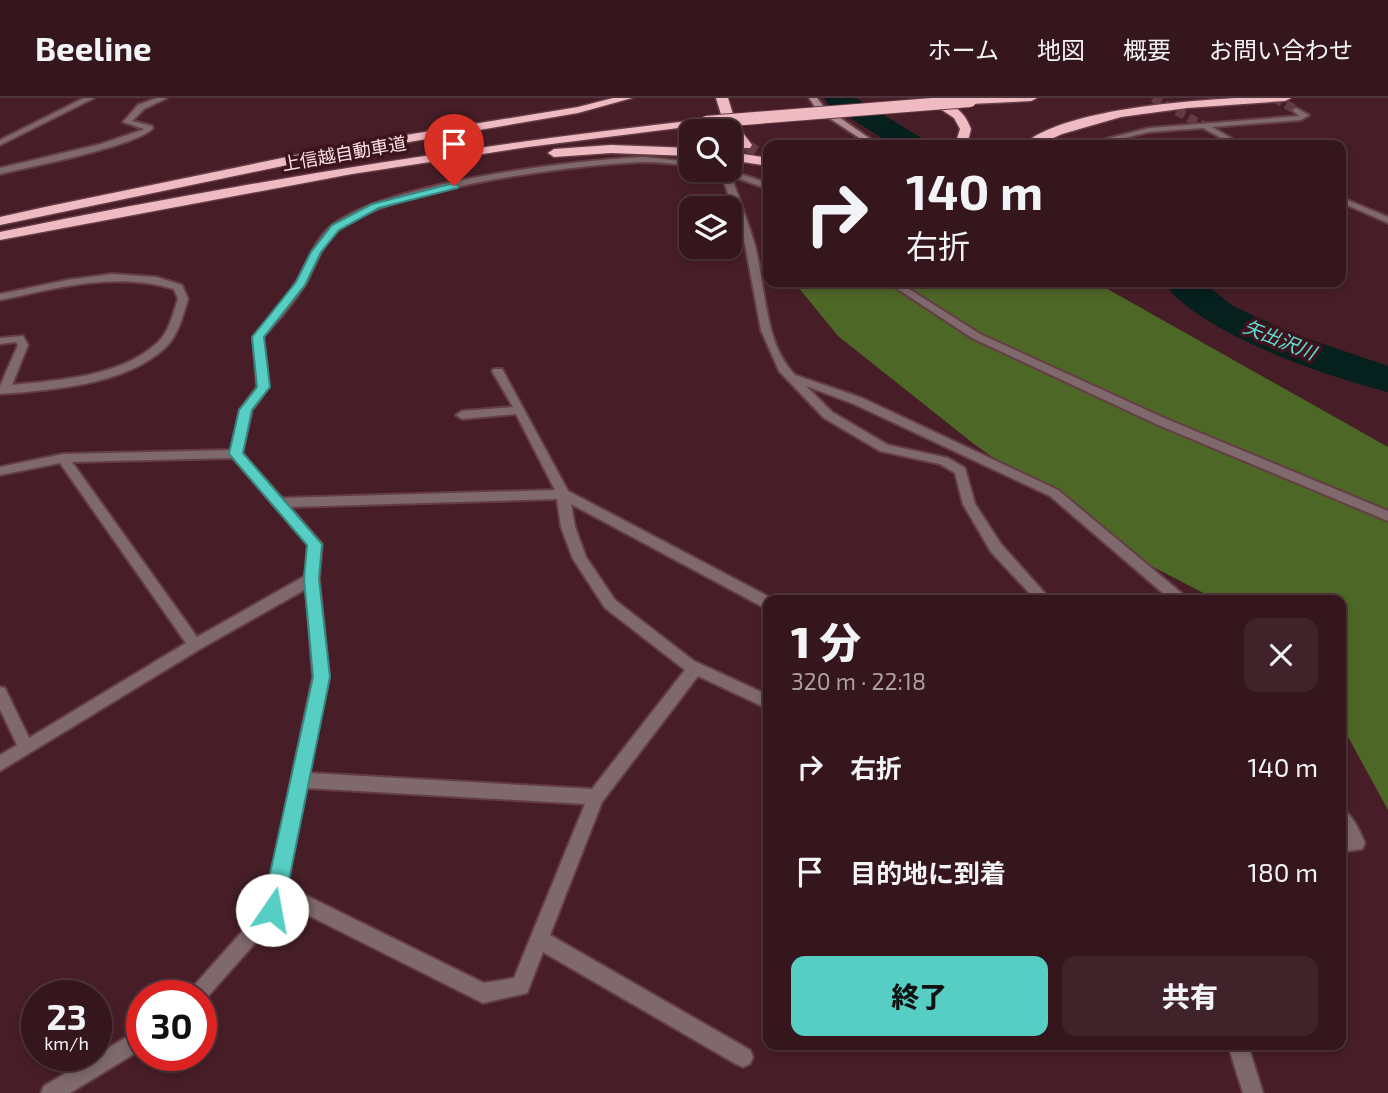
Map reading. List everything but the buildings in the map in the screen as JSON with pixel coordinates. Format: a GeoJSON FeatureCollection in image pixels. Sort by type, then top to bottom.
{"type":"FeatureCollection","features":[{"type":"Feature","properties":{"kind":"highway"},"geometry":{"type":"LineString","coordinates":[[26,215],[254,167],[412,137],[578,110],[626,98]]}},
{"type":"Feature","properties":{"kind":"highway"},"geometry":{"type":"LineString","coordinates":[[722,98],[730,124],[746,145]]}},
{"type":"Feature","properties":{"kind":"highway","name":"上信越自動車道"},"geometry":{"type":"LineString","coordinates":[[0,237],[169,202],[396,162],[702,117],[863,98]]}},
{"type":"Feature","properties":{"kind":"highway"},"geometry":{"type":"LineString","coordinates":[[930,98],[944,104],[963,121],[966,130],[963,140]]}},
{"type":"Feature","properties":{"kind":"highway","name":"上信越自動車道"},"geometry":{"type":"LineString","coordinates":[[0,221],[402,149],[567,126],[1031,98]]}},
{"type":"Feature","properties":{"kind":"highway"},"geometry":{"type":"LineString","coordinates":[[1040,140],[1064,129],[1114,116],[1285,98]]}},
{"type":"Feature","properties":{"kind":"highway"},"geometry":{"type":"LineString","coordinates":[[0,237],[252,192],[419,167],[611,149],[679,152]]}},
{"type":"Feature","properties":{"kind":"highway"},"geometry":{"type":"LineString","coordinates":[[742,158],[763,161]]}},
{"type":"Feature","properties":{"kind":"street"},"geometry":{"type":"LineString","coordinates":[[0,144],[90,98]]}},
{"type":"Feature","properties":{"kind":"street"},"geometry":{"type":"LineString","coordinates":[[0,171],[104,146],[145,132],[149,128],[127,122],[141,107],[163,98]]}},
{"type":"Feature","properties":{"kind":"street"},"geometry":{"type":"LineString","coordinates":[[813,98],[820,108],[868,140]]}},
{"type":"Feature","properties":{"kind":"street"},"geometry":{"type":"LineString","coordinates":[[1107,140],[1149,130],[1206,128],[1301,118],[1304,115],[1296,110]]}},
{"type":"Feature","properties":{"kind":"street"},"geometry":{"type":"LineString","coordinates":[[1206,128],[1229,140]]}},
{"type":"Feature","properties":{"kind":"street"},"geometry":{"type":"LineString","coordinates":[[236,454],[246,410],[263,387],[258,337],[301,283],[316,252],[335,227],[376,206],[433,190],[595,164],[641,160],[679,163]]}},
{"type":"Feature","properties":{"kind":"street"},"geometry":{"type":"LineString","coordinates":[[742,177],[763,184]]}},
{"type":"Feature","properties":{"kind":"street"},"geometry":{"type":"LineString","coordinates":[[727,182],[750,244],[766,330],[783,369],[828,415],[884,448],[944,461],[961,471],[969,504],[996,548],[1039,595]]}},
{"type":"Feature","properties":{"kind":"street"},"geometry":{"type":"LineString","coordinates":[[1346,202],[1388,220]]}},
{"type":"Feature","properties":{"kind":"street"},"geometry":{"type":"LineString","coordinates":[[0,297],[106,277],[133,277],[158,279],[178,287],[183,299],[174,325],[162,345],[135,362],[95,379],[2,390]]}},
{"type":"Feature","properties":{"kind":"street"},"geometry":{"type":"LineString","coordinates":[[900,287],[976,336],[1160,421],[1388,516]]}},
{"type":"Feature","properties":{"kind":"street"},"geometry":{"type":"LineString","coordinates":[[0,341],[19,338],[23,345],[2,390]]}},
{"type":"Feature","properties":{"kind":"street"},"geometry":{"type":"LineString","coordinates":[[498,371],[563,494],[568,527],[580,559],[610,604],[695,668],[763,700]]}},
{"type":"Feature","properties":{"kind":"street"},"geometry":{"type":"LineString","coordinates":[[790,377],[858,401],[1054,493],[1174,595]]}},
{"type":"Feature","properties":{"kind":"street"},"geometry":{"type":"LineString","coordinates":[[462,415],[520,410]]}},
{"type":"Feature","properties":{"kind":"street"},"geometry":{"type":"LineString","coordinates":[[0,471],[63,458],[236,454]]}},
{"type":"Feature","properties":{"kind":"street"},"geometry":{"type":"LineString","coordinates":[[212,980],[272,910],[321,677],[312,579],[315,544],[236,454]]}},
{"type":"Feature","properties":{"kind":"street"},"geometry":{"type":"LineString","coordinates":[[63,458],[195,645]]}},
{"type":"Feature","properties":{"kind":"street"},"geometry":{"type":"LineString","coordinates":[[279,503],[563,494],[763,600]]}},
{"type":"Feature","properties":{"kind":"street"},"geometry":{"type":"LineString","coordinates":[[0,764],[195,645],[312,579]]}},
{"type":"Feature","properties":{"kind":"street"},"geometry":{"type":"LineString","coordinates":[[276,890],[483,993],[520,986],[596,797],[695,668]]}},
{"type":"Feature","properties":{"kind":"street"},"geometry":{"type":"LineString","coordinates":[[0,692],[26,748]]}},
{"type":"Feature","properties":{"kind":"street"},"geometry":{"type":"LineString","coordinates":[[299,780],[596,797]]}},
{"type":"Feature","properties":{"kind":"street"},"geometry":{"type":"LineString","coordinates":[[1346,826],[1356,843],[1346,844]]}},
{"type":"Feature","properties":{"kind":"street"},"geometry":{"type":"LineString","coordinates":[[539,939],[743,1057]]}},
{"type":"Feature","properties":{"kind":"street"},"geometry":{"type":"LineString","coordinates":[[51,1093],[126,1048]]}},
{"type":"Feature","properties":{"kind":"street"},"geometry":{"type":"LineString","coordinates":[[1240,1050],[1253,1093]]}},
{"type":"Feature","properties":{"kind":"green space"},"geometry":{"type":"Polygon","coordinates":[[[798,287],[1104,287],[1388,447],[1388,810],[1346,733],[1346,595],[1207,595],[1130,555],[974,444],[838,336],[798,287]]]}},
{"type":"Feature","properties":{"kind":"waterway","name":"矢出沢川"},"geometry":{"type":"LineString","coordinates":[[837,98],[905,140]]}},
{"type":"Feature","properties":{"kind":"waterway","name":"矢出沢川"},"geometry":{"type":"LineString","coordinates":[[1187,287],[1220,314],[1277,341],[1388,380]]}},
{"type":"Feature","properties":{"kind":"tunnel"},"geometry":{"type":"LineString","coordinates":[[1153,98],[1206,127]]}},
{"type":"Feature","properties":{"kind":"tunnel"},"geometry":{"type":"LineString","coordinates":[[1274,98],[1296,110]]}},
{"type":"Feature","properties":{"kind":"tunnel"},"geometry":{"type":"LineString","coordinates":[[746,145],[763,157]]}},
{"type":"Feature","properties":{"kind":"route"},"geometry":{"type":"LineString","coordinates":[[272,910],[321,677],[312,579],[315,544],[236,454],[246,410],[263,387],[258,337],[301,283],[316,252],[335,227],[376,206],[454,186]]}}]}
